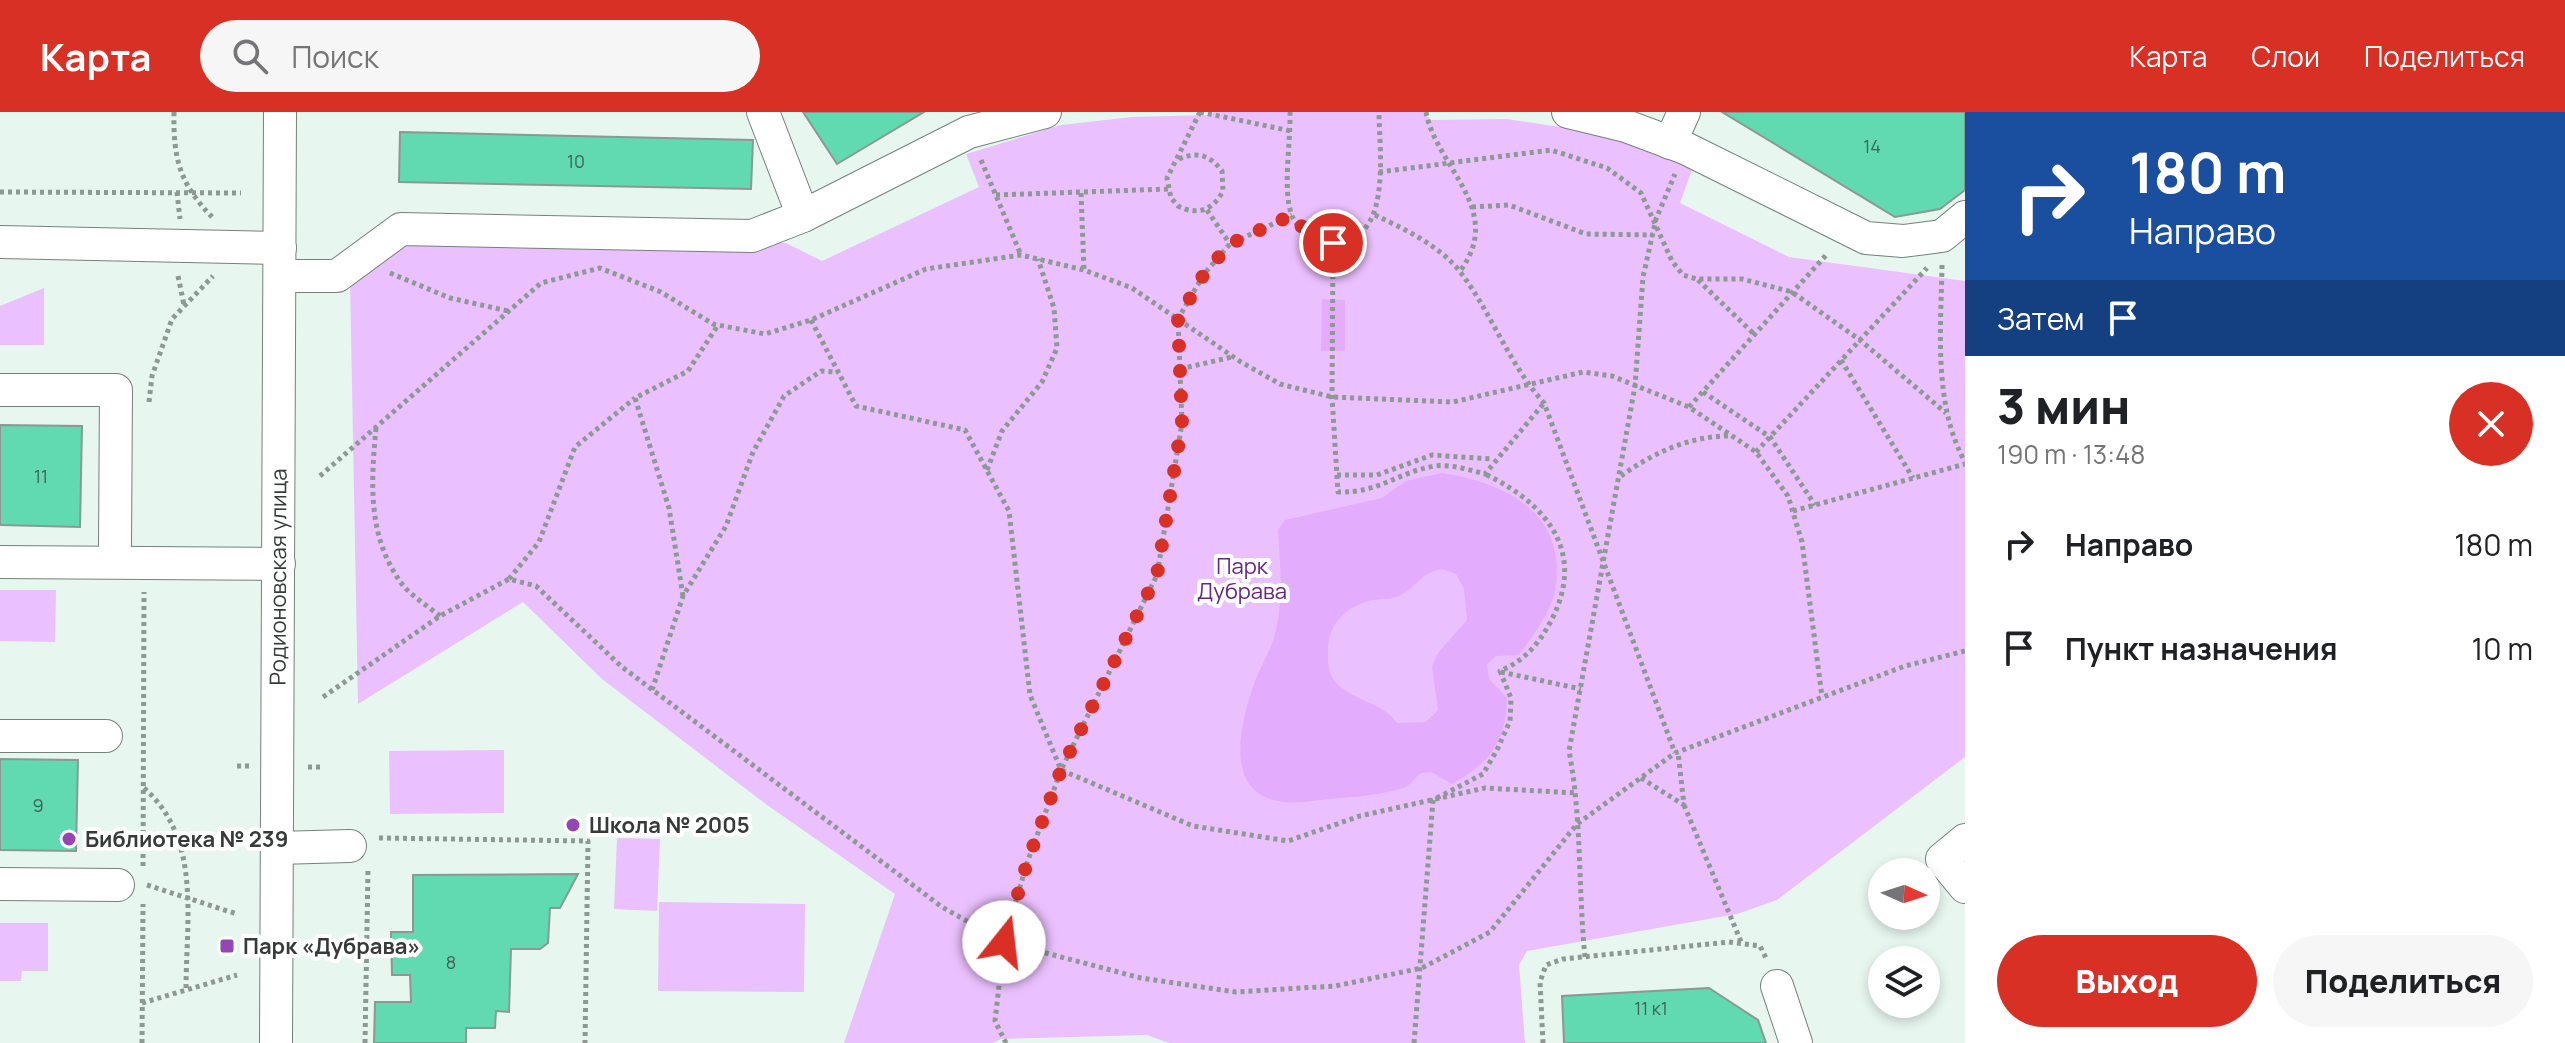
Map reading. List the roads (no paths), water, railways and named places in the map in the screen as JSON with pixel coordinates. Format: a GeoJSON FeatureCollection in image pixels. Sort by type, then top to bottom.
{"type":"FeatureCollection","features":[{"type":"Feature","properties":{"kind":"street","name":"Родионовская улица"},"geometry":{"type":"LineString","coordinates":[[276,1043],[280,112]]}},
{"type":"Feature","properties":{"kind":"street"},"geometry":{"type":"LineString","coordinates":[[763,112],[803,216]]}},
{"type":"Feature","properties":{"kind":"street"},"geometry":{"type":"LineString","coordinates":[[0,242],[280,262],[337,276],[401,229],[752,236],[803,216],[975,124],[1045,112]]}},
{"type":"Feature","properties":{"kind":"street"},"geometry":{"type":"LineString","coordinates":[[1568,112],[1626,126],[1678,146],[1866,238],[1903,241],[1950,235]]}},
{"type":"Feature","properties":{"kind":"street"},"geometry":{"type":"LineString","coordinates":[[1678,146],[1684,112]]}},
{"type":"Feature","properties":{"kind":"street"},"geometry":{"type":"LineString","coordinates":[[0,390],[116,390],[115,545]]}},
{"type":"Feature","properties":{"kind":"street"},"geometry":{"type":"LineString","coordinates":[[0,562],[279,564]]}},
{"type":"Feature","properties":{"kind":"street"},"geometry":{"type":"LineString","coordinates":[[0,736],[106,736]]}},
{"type":"Feature","properties":{"kind":"street"},"geometry":{"type":"LineString","coordinates":[[1965,840],[1942,859],[1965,887]]}},
{"type":"Feature","properties":{"kind":"street"},"geometry":{"type":"LineString","coordinates":[[277,848],[362,846]]}},
{"type":"Feature","properties":{"kind":"street"},"geometry":{"type":"LineString","coordinates":[[0,884],[130,884]]}},
{"type":"Feature","properties":{"kind":"street"},"geometry":{"type":"LineString","coordinates":[[1777,986],[1796,1043]]}},
{"type":"Feature","properties":{"kind":"place","name":"Школа № 2005"},"geometry":{"type":"Point","coordinates":[573,825]}},
{"type":"Feature","properties":{"kind":"place","name":"Библиотека № 239"},"geometry":{"type":"Point","coordinates":[69,839]}},
{"type":"Feature","properties":{"kind":"place","name":"Парк «Дубрава»"},"geometry":{"type":"Point","coordinates":[227,946]}},
{"type":"Feature","properties":{"kind":"park label","name":"Парк Дубрава"},"geometry":{"type":"Point","coordinates":[1242,578]}}]}
